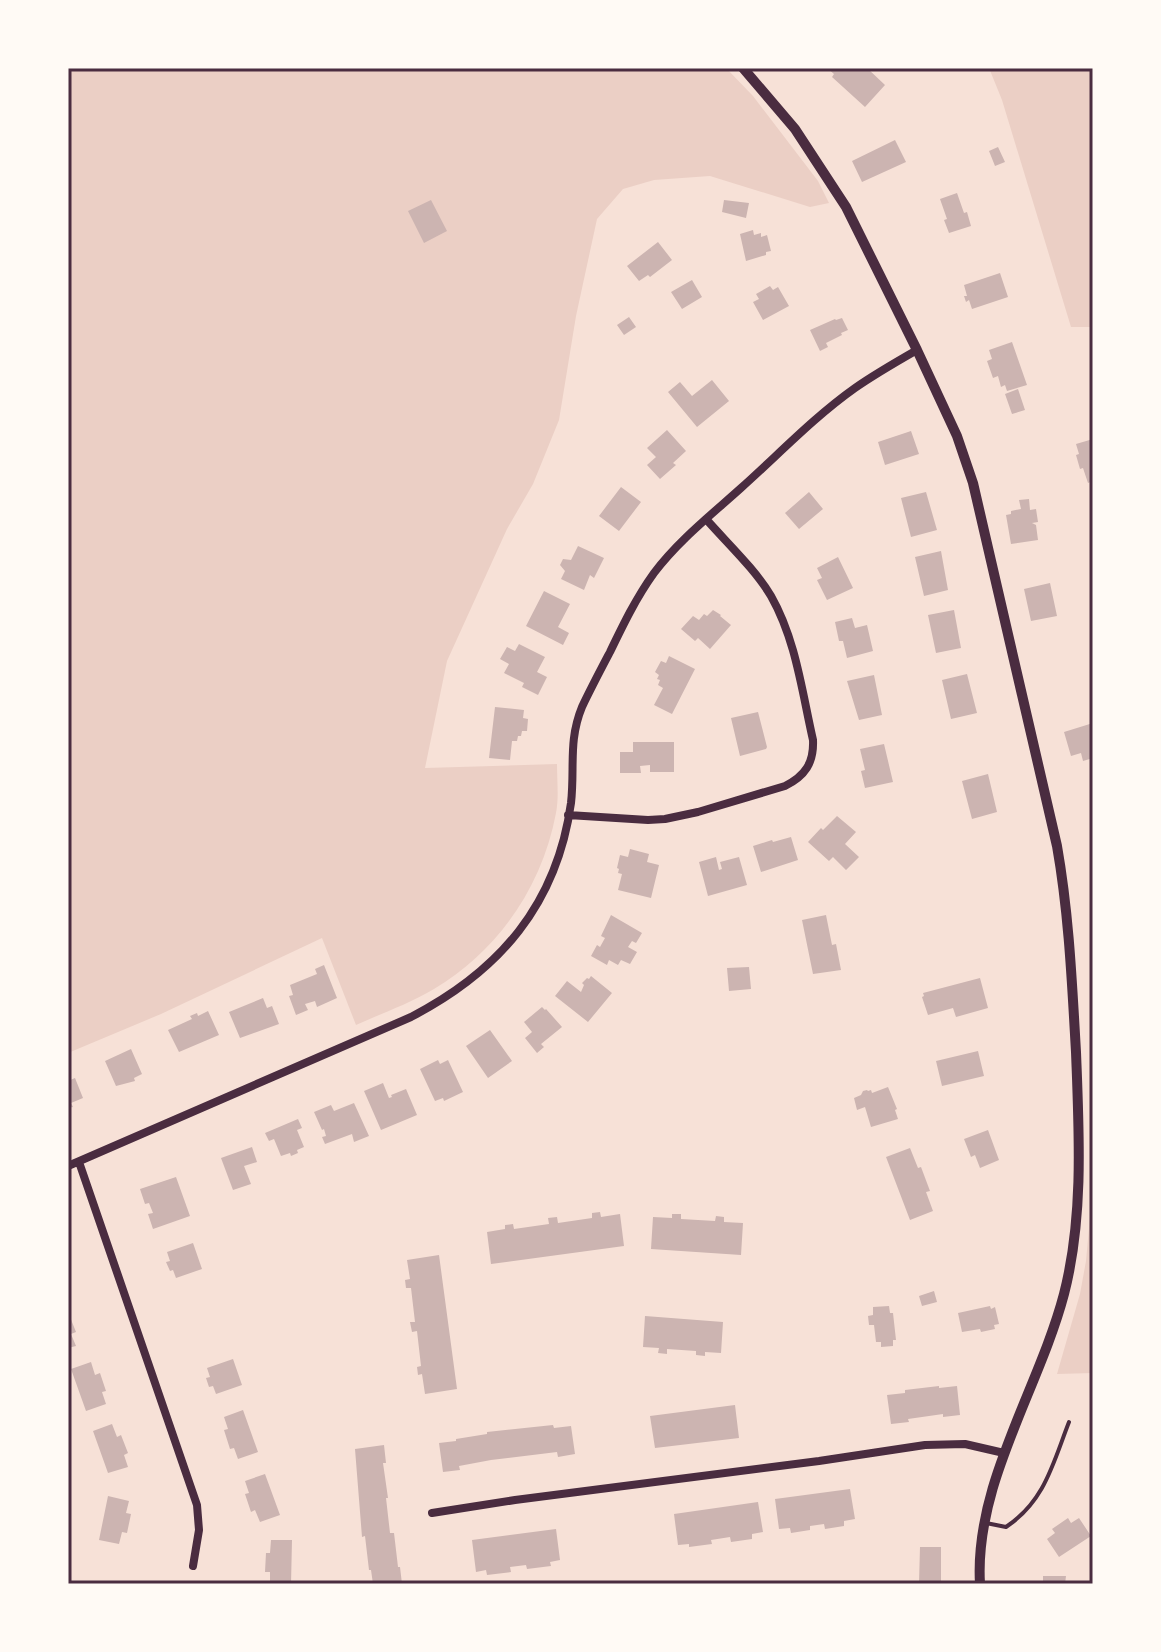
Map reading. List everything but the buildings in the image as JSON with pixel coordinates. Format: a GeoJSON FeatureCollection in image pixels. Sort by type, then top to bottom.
{"type":"FeatureCollection","features":[{"type":"Feature","properties":{"kind":"street"},"geometry":{"type":"LineString","coordinates":[[743,68],[795,129],[836,189],[870,252],[957,436],[973,483],[1057,846],[1068,916],[1078,1110],[1074,1239],[1065,1291],[1053,1333],[1004,1453],[985,1523],[979,1559],[980,1584]]}},
{"type":"Feature","properties":{"kind":"street"},"geometry":{"type":"LineString","coordinates":[[68,1166],[442,1002],[503,950],[539,902],[558,861],[571,799],[572,744],[578,719],[646,585],[679,544],[824,413],[874,375],[917,350]]}},
{"type":"Feature","properties":{"kind":"street"},"geometry":{"type":"LineString","coordinates":[[568,815],[648,820],[682,816],[785,786],[806,772],[811,763],[813,740],[791,642],[783,621],[765,587],[706,519]]}},
{"type":"Feature","properties":{"kind":"street"},"geometry":{"type":"LineString","coordinates":[[79,1162],[197,1505],[199,1530],[193,1566]]}},
{"type":"Feature","properties":{"kind":"street"},"geometry":{"type":"LineString","coordinates":[[432,1513],[925,1445],[965,1444],[1004,1453]]}},
{"type":"Feature","properties":{"kind":"lane"},"geometry":{"type":"LineString","coordinates":[[985,1523],[1006,1527],[1029,1507],[1042,1489],[1069,1422]]}},
{"type":"Feature","properties":{"kind":"shaded area"},"geometry":{"type":"Polygon","coordinates":[[[68,68],[726,68],[753,96],[818,181],[829,203],[810,207],[710,176],[654,180],[623,189],[597,219],[576,316],[559,420],[533,484],[507,529],[447,661],[425,768],[557,764],[557,807],[549,840],[540,866],[514,914],[478,956],[425,994],[356,1025],[322,938],[161,1014],[68,1053],[68,68]]]}},
{"type":"Feature","properties":{"kind":"shaded area"},"geometry":{"type":"Polygon","coordinates":[[[989,68],[1093,68],[1093,327],[1071,327],[1002,100],[989,68]]]}},
{"type":"Feature","properties":{"kind":"shaded area"},"geometry":{"type":"Polygon","coordinates":[[[1093,1184],[1093,1373],[1057,1374],[1080,1294],[1093,1184]]]}}]}
